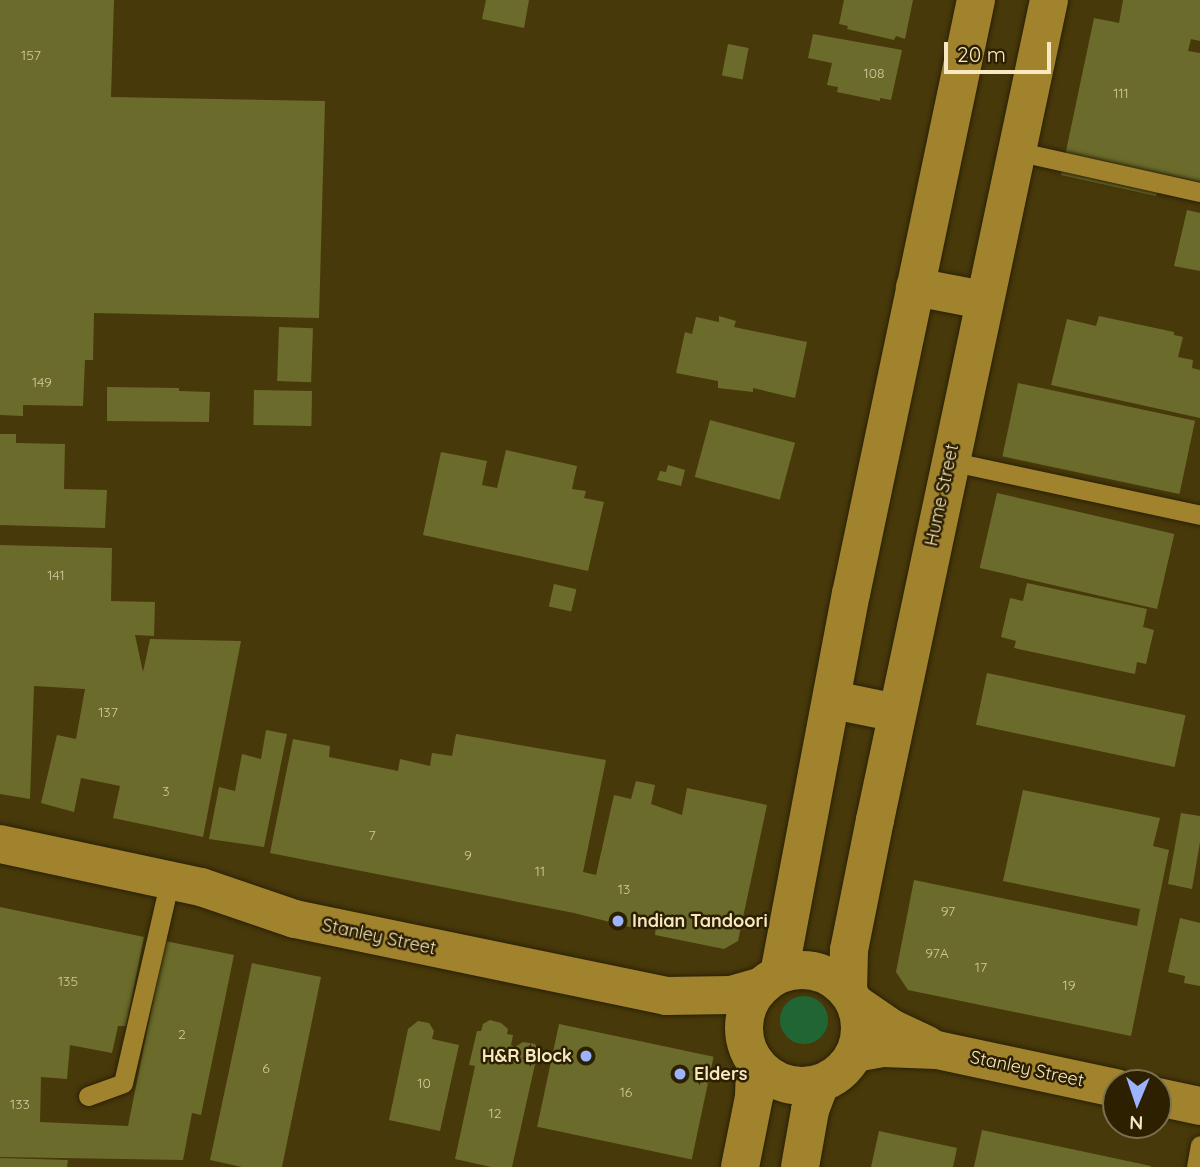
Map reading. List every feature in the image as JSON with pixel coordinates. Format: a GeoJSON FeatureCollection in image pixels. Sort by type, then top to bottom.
{"type":"FeatureCollection","features":[{"type":"Feature","properties":{"kind":"street"},"geometry":{"type":"LineString","coordinates":[[770,980],[833,700],[851,594],[976,0]]}},
{"type":"Feature","properties":{"kind":"street","name":"Hume Street"},"geometry":{"type":"LineString","coordinates":[[852,998],[849,950],[983,300],[1049,0]]}},
{"type":"Feature","properties":{"kind":"street"},"geometry":{"type":"LineString","coordinates":[[915,287],[983,300]]}},
{"type":"Feature","properties":{"kind":"street"},"geometry":{"type":"LineString","coordinates":[[833,700],[897,713]]}},
{"type":"Feature","properties":{"kind":"street","name":"Stanley Street"},"geometry":{"type":"LineString","coordinates":[[0,844],[201,887],[295,919],[666,996],[731,995],[770,980]]}},
{"type":"Feature","properties":{"kind":"street"},"geometry":{"type":"LineString","coordinates":[[797,969],[816,971],[834,978],[852,998],[861,1021],[855,1053],[845,1068],[820,1084],[797,1086],[781,1082],[755,1062],[747,1048],[744,1023],[751,999],[770,980],[797,969]]}},
{"type":"Feature","properties":{"kind":"street","name":"Stanley Street"},"geometry":{"type":"LineString","coordinates":[[852,998],[891,1028],[937,1049]]}},
{"type":"Feature","properties":{"kind":"street","name":"Stanley Street"},"geometry":{"type":"LineString","coordinates":[[855,1053],[883,1048],[937,1049],[1102,1085]]}},
{"type":"Feature","properties":{"kind":"street"},"geometry":{"type":"LineString","coordinates":[[740,1167],[754,1097],[755,1062]]}},
{"type":"Feature","properties":{"kind":"street"},"geometry":{"type":"LineString","coordinates":[[800,1167],[810,1110],[820,1084]]}},
{"type":"Feature","properties":{"kind":"street"},"geometry":{"type":"LineString","coordinates":[[1172,1100],[1200,1106]]}},
{"type":"Feature","properties":{"kind":"lane"},"geometry":{"type":"LineString","coordinates":[[1016,151],[1200,192]]}},
{"type":"Feature","properties":{"kind":"lane"},"geometry":{"type":"LineString","coordinates":[[950,461],[1200,515]]}},
{"type":"Feature","properties":{"kind":"lane"},"geometry":{"type":"LineString","coordinates":[[88,1096],[123,1083],[170,880]]}},
{"type":"Feature","properties":{"kind":"lane"},"geometry":{"type":"LineString","coordinates":[[1196,1167],[1200,1145]]}},
{"type":"Feature","properties":{"kind":"green space"},"geometry":{"type":"Polygon","coordinates":[[[804,996],[821,1003],[828,1020],[821,1037],[804,1044],[787,1037],[780,1020],[787,1003],[804,996]]]}},
{"type":"Feature","properties":{"kind":"building"},"geometry":{"type":"Polygon","coordinates":[[[0,0],[114,0],[111,97],[325,101],[319,318],[94,313],[93,360],[85,360],[83,406],[23,405],[23,416],[0,415],[0,0]]]}},
{"type":"Feature","properties":{"kind":"building"},"geometry":{"type":"Polygon","coordinates":[[[486,0],[529,0],[524,28],[482,19],[486,0]]]}},
{"type":"Feature","properties":{"kind":"building"},"geometry":{"type":"Polygon","coordinates":[[[844,0],[913,0],[905,39],[896,36],[894,40],[847,29],[848,26],[839,24],[844,0]]]}},
{"type":"Feature","properties":{"kind":"building"},"geometry":{"type":"Polygon","coordinates":[[[1123,0],[1200,0],[1200,41],[1191,39],[1188,51],[1200,53],[1200,182],[1162,174],[1156,196],[1061,175],[1094,18],[1119,23],[1123,0]]]}},
{"type":"Feature","properties":{"kind":"building"},"geometry":{"type":"Polygon","coordinates":[[[813,34],[902,50],[891,100],[880,98],[880,101],[837,92],[838,87],[827,85],[832,63],[808,58],[813,34]]]}},
{"type":"Feature","properties":{"kind":"building"},"geometry":{"type":"Polygon","coordinates":[[[728,44],[749,48],[743,79],[722,75],[728,44]]]}},
{"type":"Feature","properties":{"kind":"building"},"geometry":{"type":"Polygon","coordinates":[[[1187,210],[1200,213],[1200,271],[1174,266],[1187,210]]]}},
{"type":"Feature","properties":{"kind":"building"},"geometry":{"type":"Polygon","coordinates":[[[719,316],[736,321],[734,327],[807,342],[795,398],[753,388],[753,392],[718,388],[718,381],[676,373],[685,332],[692,334],[696,317],[719,322],[719,316]]]}},
{"type":"Feature","properties":{"kind":"building"},"geometry":{"type":"Polygon","coordinates":[[[1099,316],[1174,332],[1174,335],[1183,337],[1178,357],[1193,360],[1192,368],[1200,370],[1200,418],[1051,385],[1067,319],[1096,326],[1099,316]]]}},
{"type":"Feature","properties":{"kind":"building"},"geometry":{"type":"Polygon","coordinates":[[[279,327],[313,328],[311,382],[277,381],[279,327]]]}},
{"type":"Feature","properties":{"kind":"building"},"geometry":{"type":"Polygon","coordinates":[[[1018,383],[1195,421],[1179,494],[1002,456],[1018,383]]]}},
{"type":"Feature","properties":{"kind":"building"},"geometry":{"type":"Polygon","coordinates":[[[107,387],[179,388],[179,391],[210,392],[209,422],[107,421],[107,387]]]}},
{"type":"Feature","properties":{"kind":"building"},"geometry":{"type":"Polygon","coordinates":[[[254,390],[312,391],[311,426],[253,425],[254,390]]]}},
{"type":"Feature","properties":{"kind":"building"},"geometry":{"type":"Polygon","coordinates":[[[710,420],[795,443],[780,500],[695,477],[710,420]]]}},
{"type":"Feature","properties":{"kind":"building"},"geometry":{"type":"Polygon","coordinates":[[[0,434],[16,434],[16,443],[65,444],[64,489],[107,490],[105,528],[0,525],[0,434]]]}},
{"type":"Feature","properties":{"kind":"building"},"geometry":{"type":"Polygon","coordinates":[[[506,450],[577,466],[572,489],[586,491],[584,498],[604,502],[588,571],[423,535],[441,452],[487,461],[482,485],[497,488],[506,450]]]}},
{"type":"Feature","properties":{"kind":"building"},"geometry":{"type":"Polygon","coordinates":[[[668,465],[685,470],[681,486],[657,480],[660,471],[666,472],[668,465]]]}},
{"type":"Feature","properties":{"kind":"building"},"geometry":{"type":"Polygon","coordinates":[[[997,493],[1174,534],[1157,609],[980,568],[997,493]]]}},
{"type":"Feature","properties":{"kind":"building"},"geometry":{"type":"Polygon","coordinates":[[[0,545],[112,548],[111,601],[155,602],[154,636],[135,635],[143,672],[150,639],[241,641],[203,837],[113,818],[120,786],[81,778],[74,812],[41,803],[57,735],[76,739],[85,689],[34,686],[30,799],[0,794],[0,545]]]}},
{"type":"Feature","properties":{"kind":"building"},"geometry":{"type":"Polygon","coordinates":[[[1027,583],[1147,609],[1143,627],[1154,630],[1146,664],[1137,662],[1135,674],[1014,648],[1016,641],[1001,637],[1010,598],[1023,601],[1027,583]]]}},
{"type":"Feature","properties":{"kind":"building"},"geometry":{"type":"Polygon","coordinates":[[[554,584],[576,589],[571,612],[549,606],[554,584]]]}},
{"type":"Feature","properties":{"kind":"building"},"geometry":{"type":"Polygon","coordinates":[[[987,673],[1186,715],[1175,767],[976,725],[987,673]]]}},
{"type":"Feature","properties":{"kind":"building"},"geometry":{"type":"Polygon","coordinates":[[[266,730],[287,734],[264,847],[209,839],[219,787],[235,791],[242,754],[261,759],[266,730]]]}},
{"type":"Feature","properties":{"kind":"building"},"geometry":{"type":"Polygon","coordinates":[[[456,734],[606,760],[583,872],[596,875],[614,795],[631,799],[636,781],[655,785],[651,804],[682,815],[687,788],[767,805],[738,941],[724,949],[655,935],[656,926],[640,922],[638,929],[574,913],[270,853],[293,739],[330,746],[329,757],[398,771],[400,759],[430,766],[432,753],[452,756],[456,734]]]}},
{"type":"Feature","properties":{"kind":"building"},"geometry":{"type":"Polygon","coordinates":[[[1023,790],[1160,818],[1153,846],[1169,850],[1131,1036],[908,990],[896,972],[914,880],[1137,926],[1140,909],[1003,881],[1023,790]]]}},
{"type":"Feature","properties":{"kind":"building"},"geometry":{"type":"Polygon","coordinates":[[[1181,813],[1200,816],[1200,842],[1192,889],[1168,884],[1181,813]]]}},
{"type":"Feature","properties":{"kind":"building"},"geometry":{"type":"Polygon","coordinates":[[[0,907],[144,937],[126,1026],[118,1026],[112,1053],[70,1045],[67,1079],[41,1077],[40,1122],[128,1126],[165,941],[234,955],[201,1115],[192,1113],[183,1160],[0,1157],[0,907]]]}},
{"type":"Feature","properties":{"kind":"building"},"geometry":{"type":"Polygon","coordinates":[[[1180,918],[1200,923],[1200,986],[1184,983],[1185,976],[1168,972],[1180,918]]]}},
{"type":"Feature","properties":{"kind":"building"},"geometry":{"type":"Polygon","coordinates":[[[252,963],[321,977],[282,1167],[242,1167],[210,1160],[252,963]]]}},
{"type":"Feature","properties":{"kind":"building"},"geometry":{"type":"Polygon","coordinates":[[[490,1020],[501,1023],[508,1029],[507,1034],[513,1035],[511,1045],[515,1047],[523,1042],[535,1044],[538,1051],[512,1167],[491,1167],[455,1159],[475,1066],[469,1065],[477,1031],[481,1031],[483,1024],[490,1020]]]}},
{"type":"Feature","properties":{"kind":"building"},"geometry":{"type":"Polygon","coordinates":[[[418,1021],[429,1023],[434,1031],[432,1039],[459,1045],[440,1131],[389,1120],[408,1029],[418,1021]]]}},
{"type":"Feature","properties":{"kind":"building"},"geometry":{"type":"Polygon","coordinates":[[[559,1024],[714,1057],[692,1160],[537,1127],[559,1024]]]}},
{"type":"Feature","properties":{"kind":"building"},"geometry":{"type":"Polygon","coordinates":[[[982,1130],[1151,1166],[1151,1167],[974,1167],[982,1130]]]}},
{"type":"Feature","properties":{"kind":"building"},"geometry":{"type":"Polygon","coordinates":[[[879,1131],[957,1148],[953,1167],[871,1167],[879,1131]]]}},
{"type":"Feature","properties":{"kind":"building"},"geometry":{"type":"Polygon","coordinates":[[[0,1158],[68,1160],[67,1167],[0,1167],[0,1158]]]}},
{"type":"Feature","properties":{"kind":"place","name":"Indian Tandoori"},"geometry":{"type":"Point","coordinates":[618,921]}},
{"type":"Feature","properties":{"kind":"place","name":"H&R Block"},"geometry":{"type":"Point","coordinates":[586,1056]}},
{"type":"Feature","properties":{"kind":"place","name":"Elders"},"geometry":{"type":"Point","coordinates":[680,1074]}}]}
